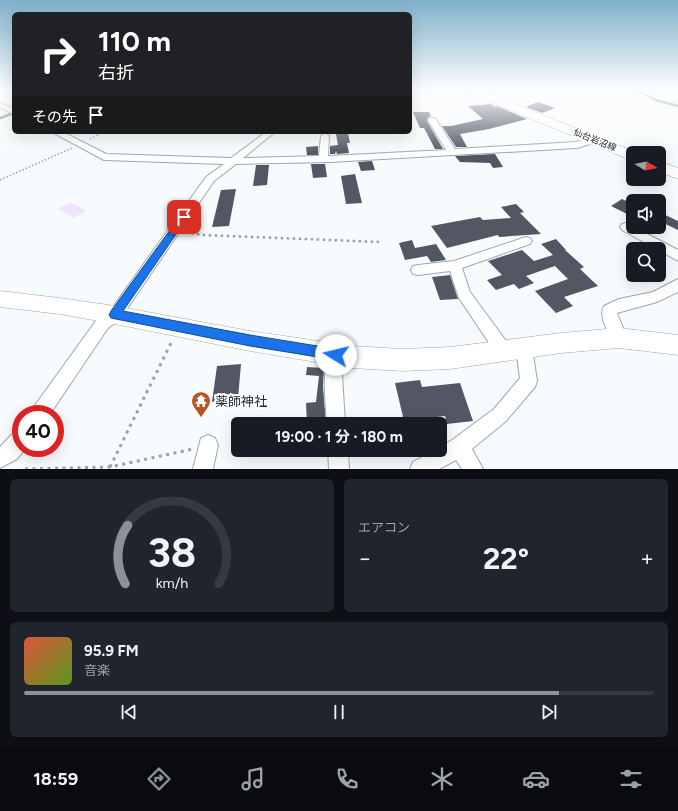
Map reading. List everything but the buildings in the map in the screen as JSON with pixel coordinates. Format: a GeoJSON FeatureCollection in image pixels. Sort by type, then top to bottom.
{"type":"FeatureCollection","features":[{"type":"Feature","properties":{"kind":"main road","name":"仙台岩沼線"},"geometry":{"type":"LineString","coordinates":[[522,111],[626,153]]}},
{"type":"Feature","properties":{"kind":"main road"},"geometry":{"type":"LineString","coordinates":[[666,169],[678,174]]}},
{"type":"Feature","properties":{"kind":"street"},"geometry":{"type":"LineString","coordinates":[[432,120],[452,152]]}},
{"type":"Feature","properties":{"kind":"street"},"geometry":{"type":"LineString","coordinates":[[60,134],[104,156],[233,161],[323,159],[577,145],[594,140]]}},
{"type":"Feature","properties":{"kind":"street"},"geometry":{"type":"LineString","coordinates":[[45,405],[103,323],[115,315],[210,179],[268,134]]}},
{"type":"Feature","properties":{"kind":"street"},"geometry":{"type":"LineString","coordinates":[[323,159],[325,136]]}},
{"type":"Feature","properties":{"kind":"street"},"geometry":{"type":"LineString","coordinates":[[639,234],[678,256]]}},
{"type":"Feature","properties":{"kind":"street"},"geometry":{"type":"LineString","coordinates":[[418,270],[455,266],[526,241]]}},
{"type":"Feature","properties":{"kind":"street"},"geometry":{"type":"LineString","coordinates":[[420,469],[459,447],[500,415],[529,381],[514,349],[464,294],[455,266]]}},
{"type":"Feature","properties":{"kind":"street"},"geometry":{"type":"LineString","coordinates":[[619,338],[611,320],[609,310],[618,304],[655,297],[674,288],[678,284]]}},
{"type":"Feature","properties":{"kind":"street"},"geometry":{"type":"LineString","coordinates":[[0,299],[60,306],[115,315],[250,341],[352,357],[403,360],[450,358],[561,343],[619,338],[678,344]]}},
{"type":"Feature","properties":{"kind":"street"},"geometry":{"type":"LineString","coordinates":[[336,355],[334,374],[336,417]]}},
{"type":"Feature","properties":{"kind":"street"},"geometry":{"type":"LineString","coordinates":[[203,469],[208,445]]}},
{"type":"Feature","properties":{"kind":"street"},"geometry":{"type":"LineString","coordinates":[[459,447],[473,469]]}},
{"type":"Feature","properties":{"kind":"street"},"geometry":{"type":"LineString","coordinates":[[0,458],[12,450]]}},
{"type":"Feature","properties":{"kind":"street"},"geometry":{"type":"LineString","coordinates":[[338,457],[339,469]]}},
{"type":"Feature","properties":{"kind":"path"},"geometry":{"type":"LineString","coordinates":[[0,180],[82,144],[100,134]]}},
{"type":"Feature","properties":{"kind":"path"},"geometry":{"type":"LineString","coordinates":[[175,230],[203,235],[380,242]]}},
{"type":"Feature","properties":{"kind":"path"},"geometry":{"type":"LineString","coordinates":[[110,467],[171,343]]}},
{"type":"Feature","properties":{"kind":"path"},"geometry":{"type":"LineString","coordinates":[[25,469],[110,467],[208,445]]}},
{"type":"Feature","properties":{"kind":"shaded area"},"geometry":{"type":"Polygon","coordinates":[[[71,202],[86,211],[73,218],[58,208],[71,202]]]}},
{"type":"Feature","properties":{"kind":"waterway"},"geometry":{"type":"LineString","coordinates":[[0,118],[11,114]]}},
{"type":"Feature","properties":{"kind":"place","name":"薬師神社"},"geometry":{"type":"Point","coordinates":[201,418]}},
{"type":"Feature","properties":{"kind":"route"},"geometry":{"type":"LineString","coordinates":[[184,217],[115,315],[250,341],[336,355]]}}]}
